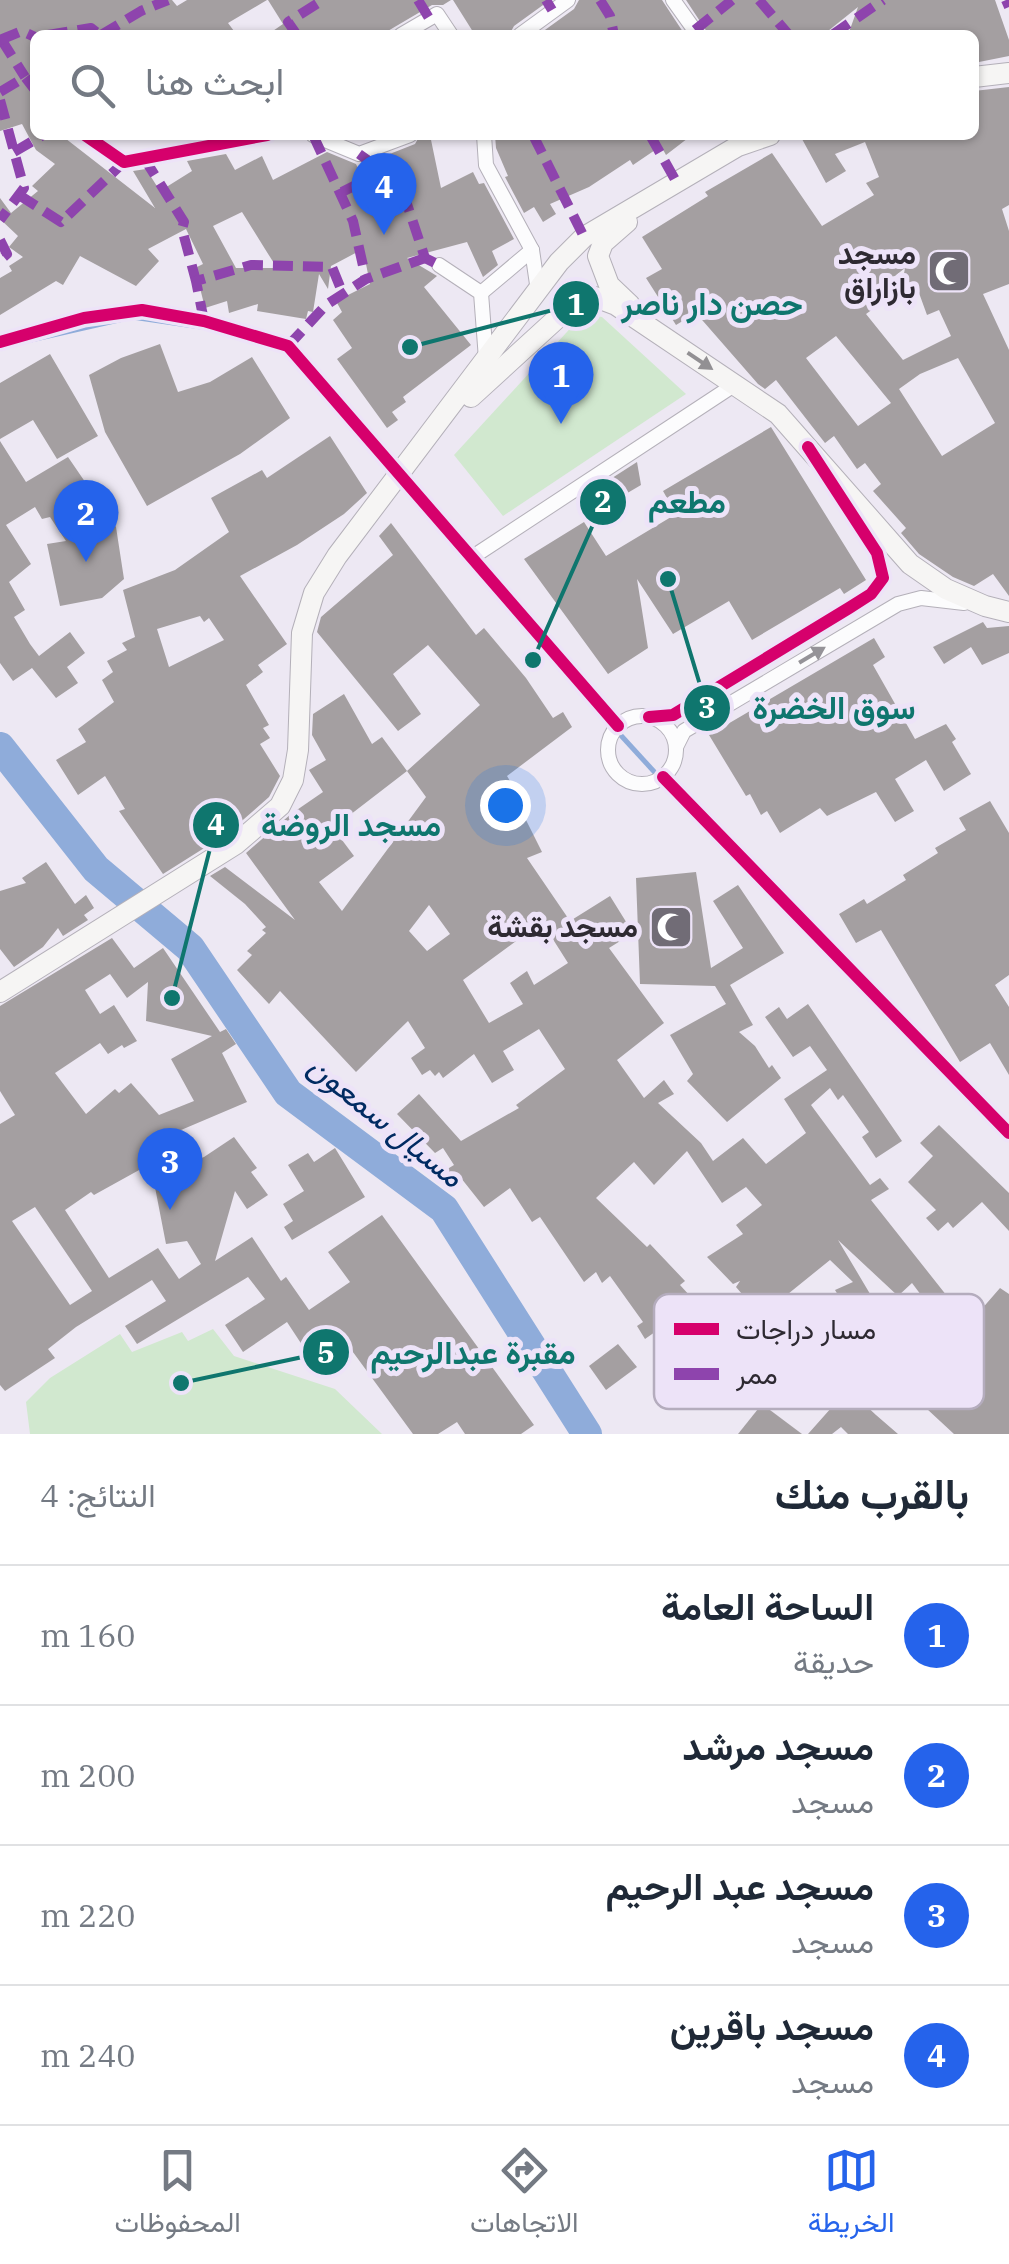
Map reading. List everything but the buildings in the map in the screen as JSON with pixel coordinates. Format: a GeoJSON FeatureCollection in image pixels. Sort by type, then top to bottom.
{"type":"FeatureCollection","features":[{"type":"Feature","properties":{"kind":"main road"},"geometry":{"type":"LineString","coordinates":[[979,77],[1009,74]]}},
{"type":"Feature","properties":{"kind":"main road"},"geometry":{"type":"LineString","coordinates":[[0,992],[236,844],[280,806],[293,780],[298,750],[302,633],[314,594],[337,556],[559,262],[584,237],[752,140]]}},
{"type":"Feature","properties":{"kind":"main road"},"geometry":{"type":"LineString","coordinates":[[658,194],[603,243],[598,256],[609,286],[670,341]]}},
{"type":"Feature","properties":{"kind":"main road"},"geometry":{"type":"LineString","coordinates":[[430,437],[576,301],[596,297],[616,305],[778,414],[910,564],[946,588],[1009,612]]}},
{"type":"Feature","properties":{"kind":"street"},"geometry":{"type":"LineString","coordinates":[[527,30],[568,0]]}},
{"type":"Feature","properties":{"kind":"street"},"geometry":{"type":"LineString","coordinates":[[672,0],[694,30]]}},
{"type":"Feature","properties":{"kind":"street"},"geometry":{"type":"LineString","coordinates":[[410,30],[437,14],[448,30]]}},
{"type":"Feature","properties":{"kind":"street"},"geometry":{"type":"LineString","coordinates":[[92,140],[124,162],[241,140]]}},
{"type":"Feature","properties":{"kind":"street"},"geometry":{"type":"LineString","coordinates":[[325,140],[360,154],[397,140]]}},
{"type":"Feature","properties":{"kind":"street"},"geometry":{"type":"LineString","coordinates":[[484,140],[486,165],[532,250],[538,291]]}},
{"type":"Feature","properties":{"kind":"street"},"geometry":{"type":"LineString","coordinates":[[481,294],[532,250]]}},
{"type":"Feature","properties":{"kind":"street"},"geometry":{"type":"LineString","coordinates":[[439,265],[481,294]]}},
{"type":"Feature","properties":{"kind":"street"},"geometry":{"type":"LineString","coordinates":[[481,294],[486,360]]}},
{"type":"Feature","properties":{"kind":"street"},"geometry":{"type":"LineString","coordinates":[[0,342],[84,318],[142,310],[204,321],[288,346],[618,726]]}},
{"type":"Feature","properties":{"kind":"street"},"geometry":{"type":"LineString","coordinates":[[471,558],[734,385]]}},
{"type":"Feature","properties":{"kind":"street"},"geometry":{"type":"LineString","coordinates":[[808,447],[876,553],[883,578],[870,594],[849,608],[672,715],[638,716],[618,726],[608,746],[608,757],[620,776],[641,784],[663,777],[684,731],[898,604],[921,598],[985,606]]}},
{"type":"Feature","properties":{"kind":"street"},"geometry":{"type":"LineString","coordinates":[[648,717],[667,728],[676,747]]}},
{"type":"Feature","properties":{"kind":"street"},"geometry":{"type":"LineString","coordinates":[[663,777],[1009,1133]]}},
{"type":"Feature","properties":{"kind":"green space"},"geometry":{"type":"Polygon","coordinates":[[[591,315],[602,317],[686,394],[503,516],[454,455],[577,321],[591,315]]]}},
{"type":"Feature","properties":{"kind":"green space"},"geometry":{"type":"Polygon","coordinates":[[[213,1329],[234,1356],[335,1389],[382,1434],[30,1434],[26,1402],[50,1378],[120,1334],[132,1352],[182,1332],[188,1341],[213,1329]]]}},
{"type":"Feature","properties":{"kind":"waterway"},"geometry":{"type":"LineString","coordinates":[[22,342],[132,317],[208,328]]}},
{"type":"Feature","properties":{"kind":"waterway"},"geometry":{"type":"LineString","coordinates":[[616,730],[659,777]]}},
{"type":"Feature","properties":{"kind":"waterway","name":"مسيال سمعون"},"geometry":{"type":"LineString","coordinates":[[0,747],[96,869],[190,948],[288,1093],[444,1209],[587,1434]]}},
{"type":"Feature","properties":{"kind":"marked path"},"geometry":{"type":"LineString","coordinates":[[109,30],[168,0]]}},
{"type":"Feature","properties":{"kind":"marked path"},"geometry":{"type":"LineString","coordinates":[[294,30],[288,22],[323,0]]}},
{"type":"Feature","properties":{"kind":"marked path"},"geometry":{"type":"LineString","coordinates":[[418,0],[429,18]]}},
{"type":"Feature","properties":{"kind":"marked path"},"geometry":{"type":"LineString","coordinates":[[546,0],[552,10]]}},
{"type":"Feature","properties":{"kind":"marked path"},"geometry":{"type":"LineString","coordinates":[[600,0],[613,30]]}},
{"type":"Feature","properties":{"kind":"marked path"},"geometry":{"type":"LineString","coordinates":[[695,30],[732,0]]}},
{"type":"Feature","properties":{"kind":"marked path"},"geometry":{"type":"LineString","coordinates":[[759,0],[785,30]]}},
{"type":"Feature","properties":{"kind":"marked path"},"geometry":{"type":"LineString","coordinates":[[839,30],[883,0]]}},
{"type":"Feature","properties":{"kind":"marked path"},"geometry":{"type":"LineString","coordinates":[[1006,0],[1009,7]]}},
{"type":"Feature","properties":{"kind":"marked path"},"geometry":{"type":"LineString","coordinates":[[79,30],[94,30]]}},
{"type":"Feature","properties":{"kind":"marked path"},"geometry":{"type":"LineString","coordinates":[[0,40],[22,31],[30,35]]}},
{"type":"Feature","properties":{"kind":"marked path"},"geometry":{"type":"LineString","coordinates":[[1,39],[25,77]]}},
{"type":"Feature","properties":{"kind":"marked path"},"geometry":{"type":"LineString","coordinates":[[0,92],[25,77],[30,84]]}},
{"type":"Feature","properties":{"kind":"marked path"},"geometry":{"type":"LineString","coordinates":[[0,100],[24,188],[0,220]]}},
{"type":"Feature","properties":{"kind":"marked path"},"geometry":{"type":"LineString","coordinates":[[14,152],[34,140]]}},
{"type":"Feature","properties":{"kind":"marked path"},"geometry":{"type":"LineString","coordinates":[[315,140],[353,221],[366,279]]}},
{"type":"Feature","properties":{"kind":"marked path"},"geometry":{"type":"LineString","coordinates":[[536,140],[584,237]]}},
{"type":"Feature","properties":{"kind":"marked path"},"geometry":{"type":"LineString","coordinates":[[653,140],[677,183]]}},
{"type":"Feature","properties":{"kind":"marked path"},"geometry":{"type":"LineString","coordinates":[[359,154],[400,183],[425,258],[439,265]]}},
{"type":"Feature","properties":{"kind":"marked path"},"geometry":{"type":"LineString","coordinates":[[144,158],[184,222],[182,229],[196,281]]}},
{"type":"Feature","properties":{"kind":"marked path"},"geometry":{"type":"LineString","coordinates":[[19,195],[61,222],[124,162]]}},
{"type":"Feature","properties":{"kind":"marked path"},"geometry":{"type":"LineString","coordinates":[[342,192],[384,171]]}},
{"type":"Feature","properties":{"kind":"marked path"},"geometry":{"type":"LineString","coordinates":[[0,240],[7,254],[0,260]]}},
{"type":"Feature","properties":{"kind":"marked path"},"geometry":{"type":"LineString","coordinates":[[288,346],[326,305],[366,279],[425,258]]}},
{"type":"Feature","properties":{"kind":"marked path"},"geometry":{"type":"LineString","coordinates":[[204,321],[196,281],[251,265],[332,267],[343,294]]}},
{"type":"Feature","properties":{"kind":"cycle path"},"geometry":{"type":"LineString","coordinates":[[92,140],[124,162],[241,140]]}},
{"type":"Feature","properties":{"kind":"cycle path"},"geometry":{"type":"LineString","coordinates":[[0,342],[84,318],[142,310],[204,321],[288,346],[618,726]]}},
{"type":"Feature","properties":{"kind":"cycle path"},"geometry":{"type":"LineString","coordinates":[[649,717],[673,715],[871,594],[883,578],[877,553],[808,447]]}},
{"type":"Feature","properties":{"kind":"cycle path"},"geometry":{"type":"LineString","coordinates":[[663,777],[1009,1133]]}},
{"type":"Feature","properties":{"kind":"place","name":"مسجد باقرين"},"geometry":{"type":"Point","coordinates":[384,235]}},
{"type":"Feature","properties":{"kind":"place","name":"مسجد بازاراق"},"geometry":{"type":"Point","coordinates":[949,271]}},
{"type":"Feature","properties":{"kind":"place","name":"حصن دار ناصر"},"geometry":{"type":"Point","coordinates":[410,347]}},
{"type":"Feature","properties":{"kind":"place","name":"الساحة العامة"},"geometry":{"type":"Point","coordinates":[561,424]}},
{"type":"Feature","properties":{"kind":"place","name":"مسجد مرشد"},"geometry":{"type":"Point","coordinates":[86,562]}},
{"type":"Feature","properties":{"kind":"place","name":"سوق الخضرة"},"geometry":{"type":"Point","coordinates":[668,579]}},
{"type":"Feature","properties":{"kind":"place","name":"مطعم"},"geometry":{"type":"Point","coordinates":[533,660]}},
{"type":"Feature","properties":{"kind":"place","name":"مسجد بقشة"},"geometry":{"type":"Point","coordinates":[671,927]}},
{"type":"Feature","properties":{"kind":"place","name":"مسجد الروضة"},"geometry":{"type":"Point","coordinates":[172,998]}},
{"type":"Feature","properties":{"kind":"place","name":"مسجد عبد الرحيم"},"geometry":{"type":"Point","coordinates":[170,1210]}},
{"type":"Feature","properties":{"kind":"place","name":"مقبرة عبدالرحيم"},"geometry":{"type":"Point","coordinates":[181,1383]}}]}
